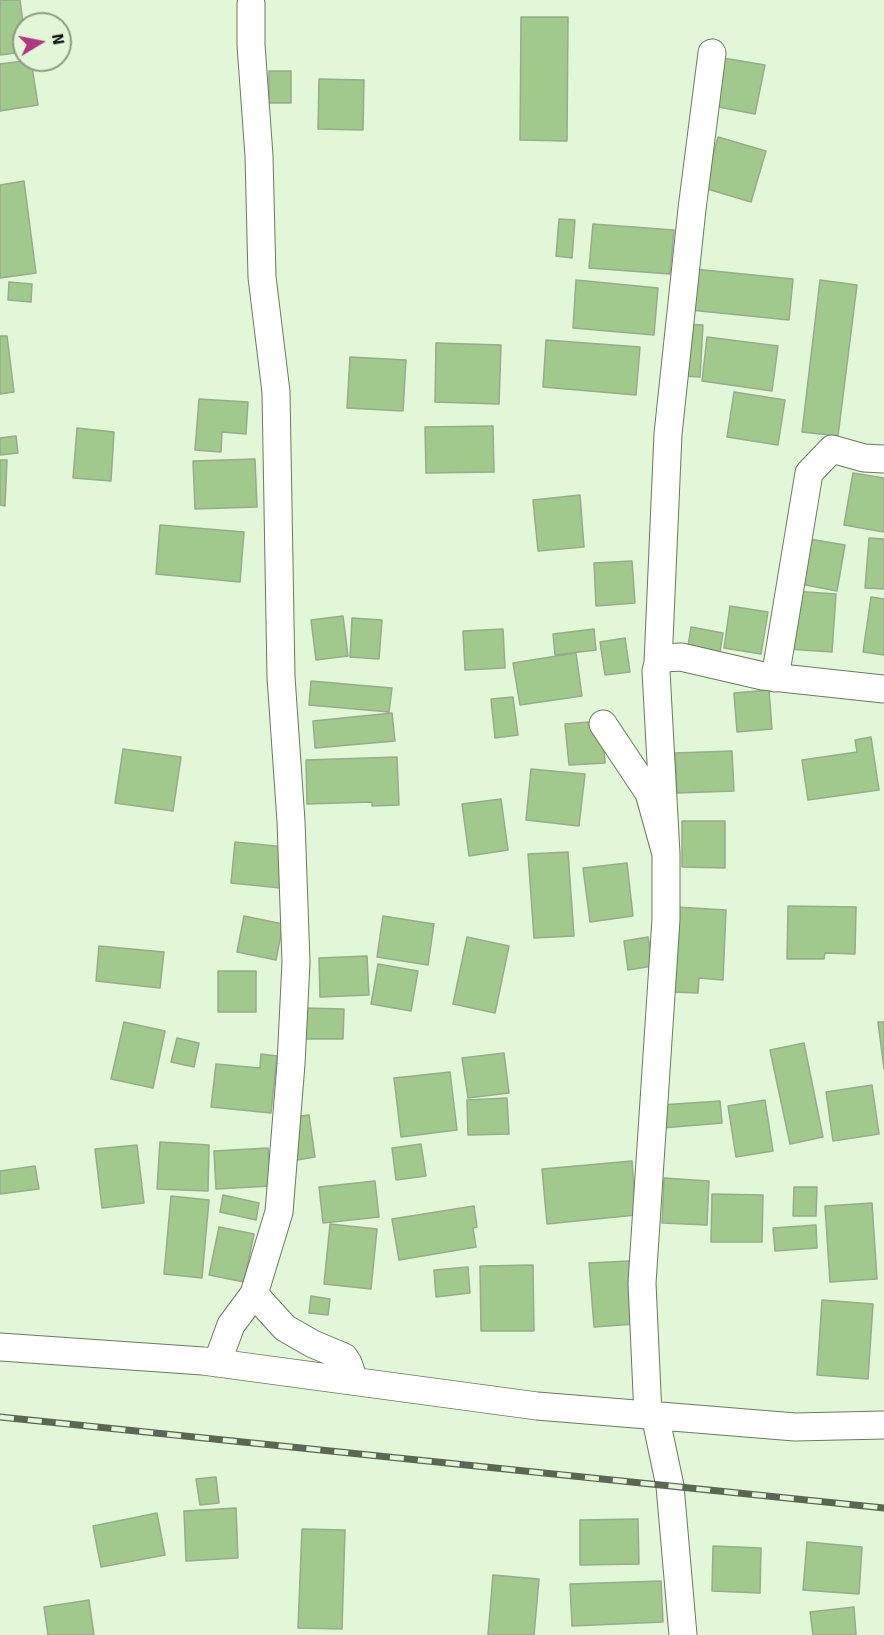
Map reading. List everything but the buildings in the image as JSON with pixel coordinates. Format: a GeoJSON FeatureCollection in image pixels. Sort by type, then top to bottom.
{"type":"FeatureCollection","features":[{"type":"Feature","properties":{"kind":"street"},"geometry":{"type":"LineString","coordinates":[[217,1363],[231,1325],[255,1294],[279,1212],[291,1064],[296,962],[291,821],[281,677],[276,392],[262,277],[259,156],[251,45],[251,4]]}},
{"type":"Feature","properties":{"kind":"street"},"geometry":{"type":"LineString","coordinates":[[683,1635],[670,1486],[651,1415],[642,1283],[666,918],[666,854],[656,671],[668,434],[692,209],[712,53]]}},
{"type":"Feature","properties":{"kind":"street"},"geometry":{"type":"LineString","coordinates":[[775,678],[809,472],[832,449],[864,458],[884,459]]}},
{"type":"Feature","properties":{"kind":"street"},"geometry":{"type":"LineString","coordinates":[[658,663],[664,658],[681,657],[775,678],[884,689]]}},
{"type":"Feature","properties":{"kind":"street"},"geometry":{"type":"LineString","coordinates":[[603,724],[649,793],[666,854]]}},
{"type":"Feature","properties":{"kind":"street"},"geometry":{"type":"LineString","coordinates":[[255,1294],[285,1328],[313,1344],[344,1357],[354,1380]]}},
{"type":"Feature","properties":{"kind":"street"},"geometry":{"type":"LineString","coordinates":[[0,1347],[217,1363],[537,1406],[795,1427],[884,1425]]}},
{"type":"Feature","properties":{"kind":"railway"},"geometry":{"type":"LineString","coordinates":[[0,1417],[884,1508]]}}]}
